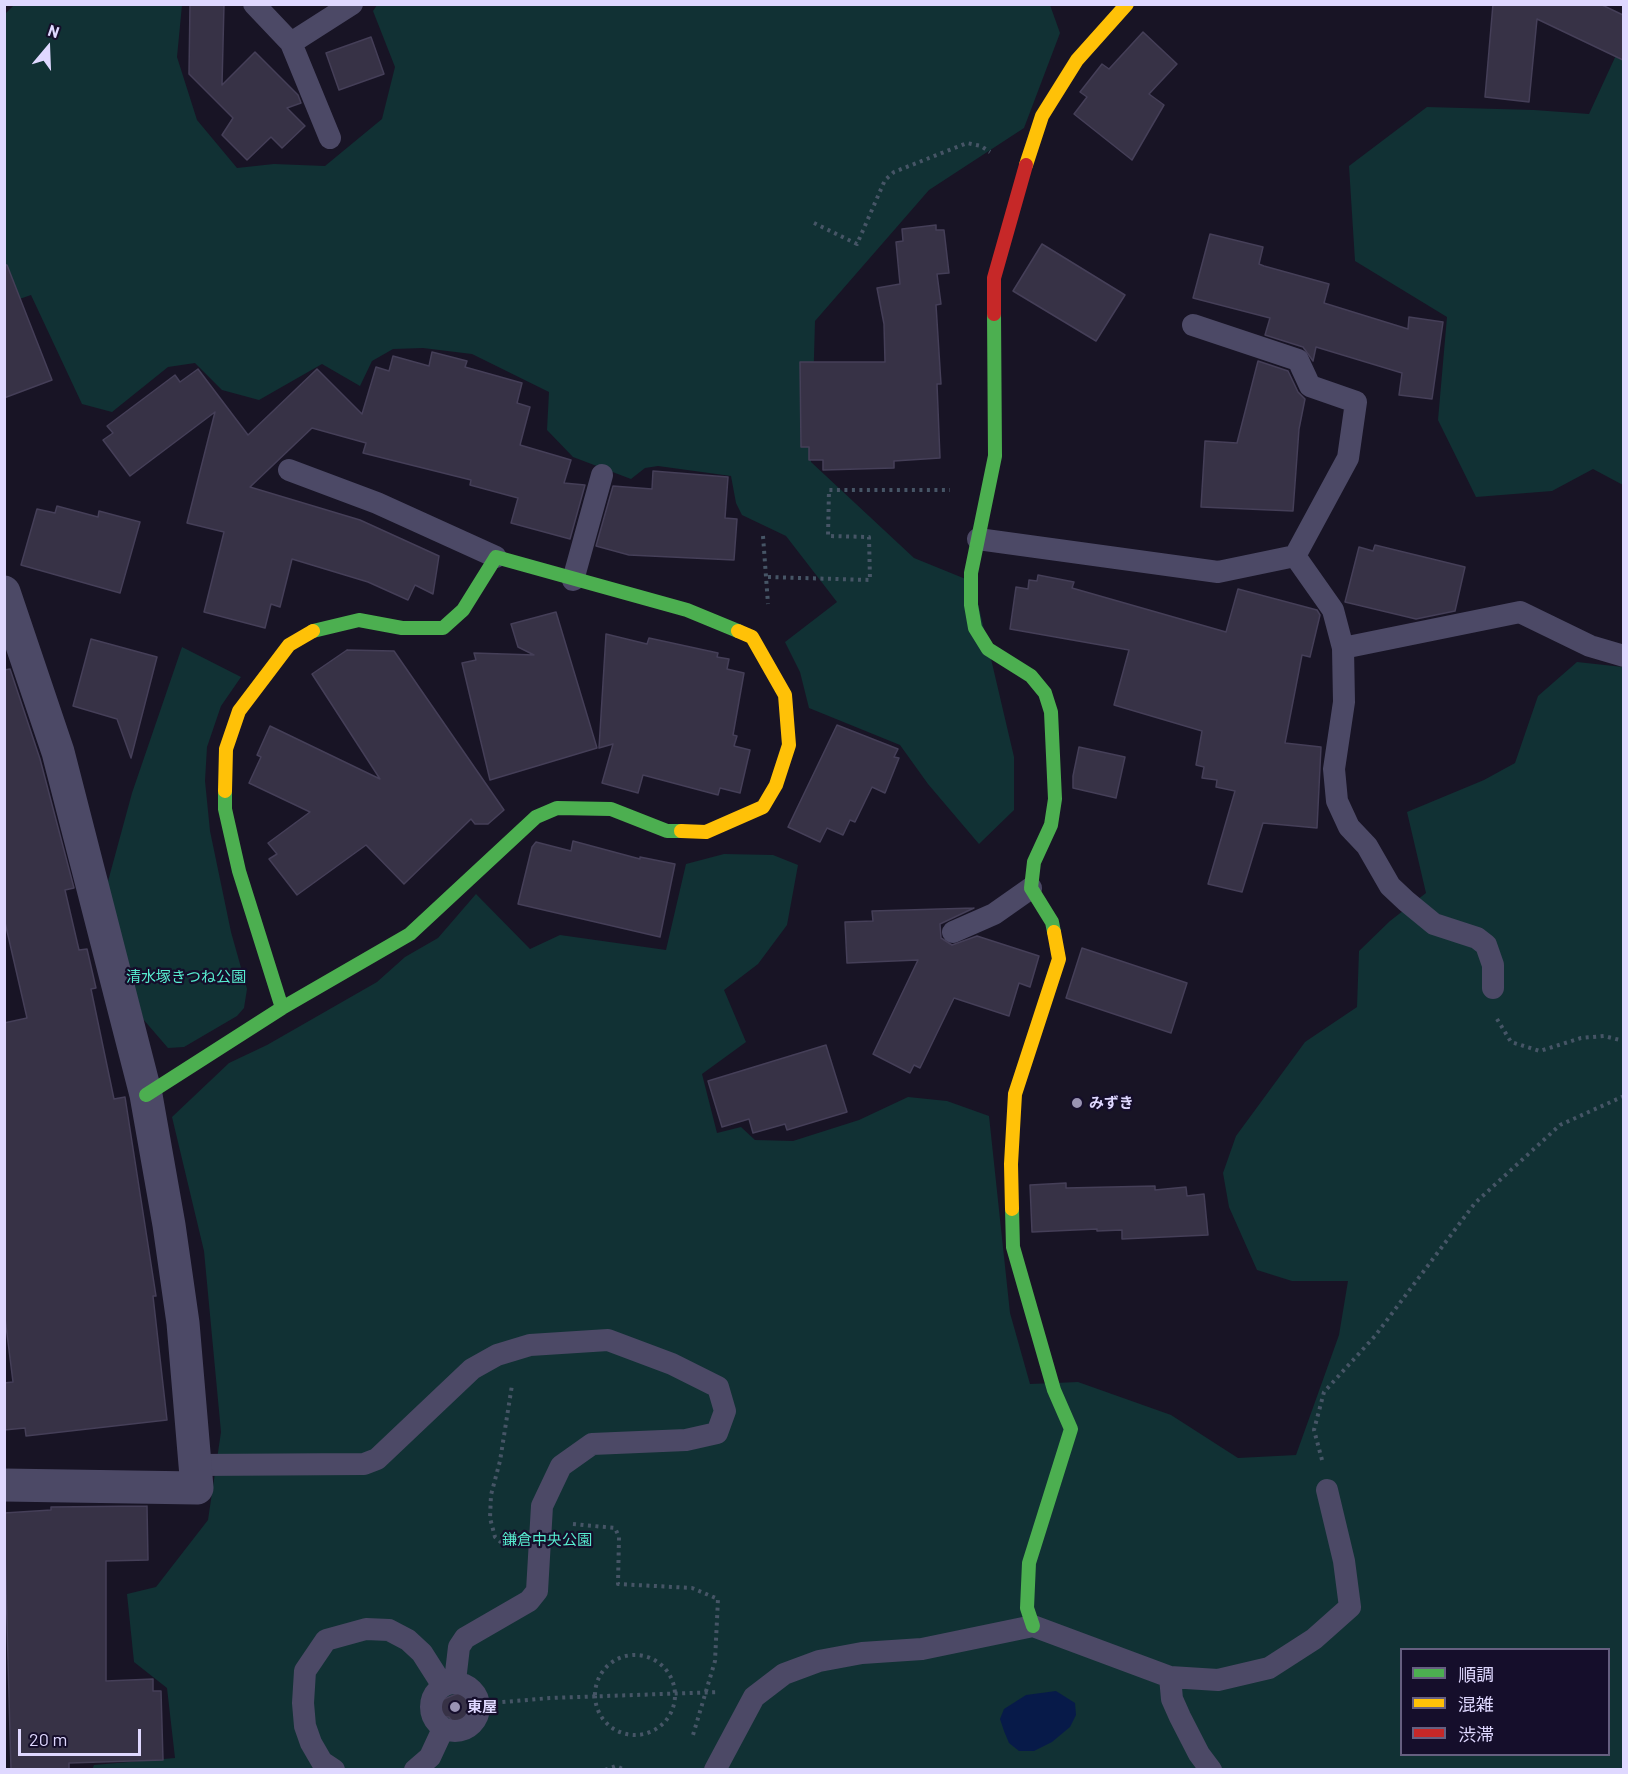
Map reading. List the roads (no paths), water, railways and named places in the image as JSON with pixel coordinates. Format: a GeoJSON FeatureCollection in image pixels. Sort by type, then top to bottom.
{"type":"FeatureCollection","features":[{"type":"Feature","properties":{"kind":"street"},"geometry":{"type":"LineString","coordinates":[[1033,1626],[1027,1608],[1029,1563],[1071,1429],[1054,1390],[1013,1247],[1011,1164],[1015,1094],[1059,959],[1052,922],[1031,888],[1034,862],[1051,825],[1055,799],[1051,712],[1045,693],[1031,676],[988,649],[975,627],[971,605],[971,573],[995,456],[994,278],[1014,199],[1042,116],[1077,60],[1127,4]]}},
{"type":"Feature","properties":{"kind":"street"},"geometry":{"type":"LineString","coordinates":[[146,1095],[282,1008],[410,934],[536,817],[557,808],[611,809],[667,831],[705,831],[763,807],[776,785],[789,745],[785,695],[752,638],[687,610],[496,557],[463,610],[443,628],[402,628],[359,620],[318,628],[289,645],[239,711],[226,749],[225,808],[239,871],[282,1008]]}},
{"type":"Feature","properties":{"kind":"street"},"geometry":{"type":"LineString","coordinates":[[4,592],[10,626],[58,752],[146,1095],[170,1225],[183,1323],[197,1488],[4,1485]]}},
{"type":"Feature","properties":{"kind":"lane"},"geometry":{"type":"LineString","coordinates":[[254,4],[291,43],[330,138]]}},
{"type":"Feature","properties":{"kind":"lane"},"geometry":{"type":"LineString","coordinates":[[291,43],[352,4]]}},
{"type":"Feature","properties":{"kind":"lane"},"geometry":{"type":"LineString","coordinates":[[978,539],[1218,572],[1294,556],[1348,458],[1356,402],[1310,386],[1298,360],[1193,325]]}},
{"type":"Feature","properties":{"kind":"lane"},"geometry":{"type":"LineString","coordinates":[[289,470],[377,503],[496,557]]}},
{"type":"Feature","properties":{"kind":"lane"},"geometry":{"type":"LineString","coordinates":[[573,580],[602,475]]}},
{"type":"Feature","properties":{"kind":"lane"},"geometry":{"type":"LineString","coordinates":[[1294,556],[1333,610],[1343,648],[1344,702],[1334,769],[1337,801],[1349,827],[1367,846],[1390,886],[1434,924],[1477,938],[1486,945],[1493,965],[1493,988]]}},
{"type":"Feature","properties":{"kind":"lane"},"geometry":{"type":"LineString","coordinates":[[1343,648],[1520,612],[1590,646],[1623,656]]}},
{"type":"Feature","properties":{"kind":"lane"},"geometry":{"type":"LineString","coordinates":[[953,932],[994,914],[1031,888]]}},
{"type":"Feature","properties":{"kind":"lane"},"geometry":{"type":"LineString","coordinates":[[196,1465],[364,1464],[377,1459],[472,1369],[497,1355],[530,1345],[608,1340],[672,1364],[718,1387],[725,1412],[717,1433],[686,1440],[592,1444],[561,1466],[542,1506],[537,1591],[530,1601],[465,1638],[459,1647],[449,1683],[433,1694],[431,1711],[435,1722],[443,1729],[456,1732],[473,1724],[480,1704],[476,1692],[467,1685],[449,1683],[408,1640],[389,1630],[366,1629],[326,1640],[305,1671],[303,1703],[305,1726],[311,1743],[322,1762],[334,1770]]}},
{"type":"Feature","properties":{"kind":"lane"},"geometry":{"type":"LineString","coordinates":[[715,1770],[754,1697],[784,1674],[819,1661],[862,1653],[922,1649],[1033,1626],[1170,1677],[1218,1680],[1269,1668],[1314,1639],[1350,1607],[1344,1561],[1327,1490]]}},
{"type":"Feature","properties":{"kind":"lane"},"geometry":{"type":"LineString","coordinates":[[1170,1677],[1172,1699],[1199,1754],[1211,1770]]}},
{"type":"Feature","properties":{"kind":"lane"},"geometry":{"type":"LineString","coordinates":[[415,1770],[430,1756],[443,1729]]}},
{"type":"Feature","properties":{"kind":"water"},"geometry":{"type":"Polygon","coordinates":[[[1056,1691],[1075,1703],[1076,1715],[1070,1727],[1052,1742],[1034,1751],[1019,1751],[1009,1743],[1004,1731],[1000,1719],[1004,1709],[1026,1695],[1056,1691]]]}},
{"type":"Feature","properties":{"kind":"place","name":"みずき"},"geometry":{"type":"Point","coordinates":[1077,1103]}},
{"type":"Feature","properties":{"kind":"place","name":"東屋"},"geometry":{"type":"Point","coordinates":[455,1707]}},
{"type":"Feature","properties":{"kind":"park label","name":"清水塚きつね公園"},"geometry":{"type":"Point","coordinates":[186,977]}},
{"type":"Feature","properties":{"kind":"park label","name":"鎌倉中央公園"},"geometry":{"type":"Point","coordinates":[547,1540]}}]}
